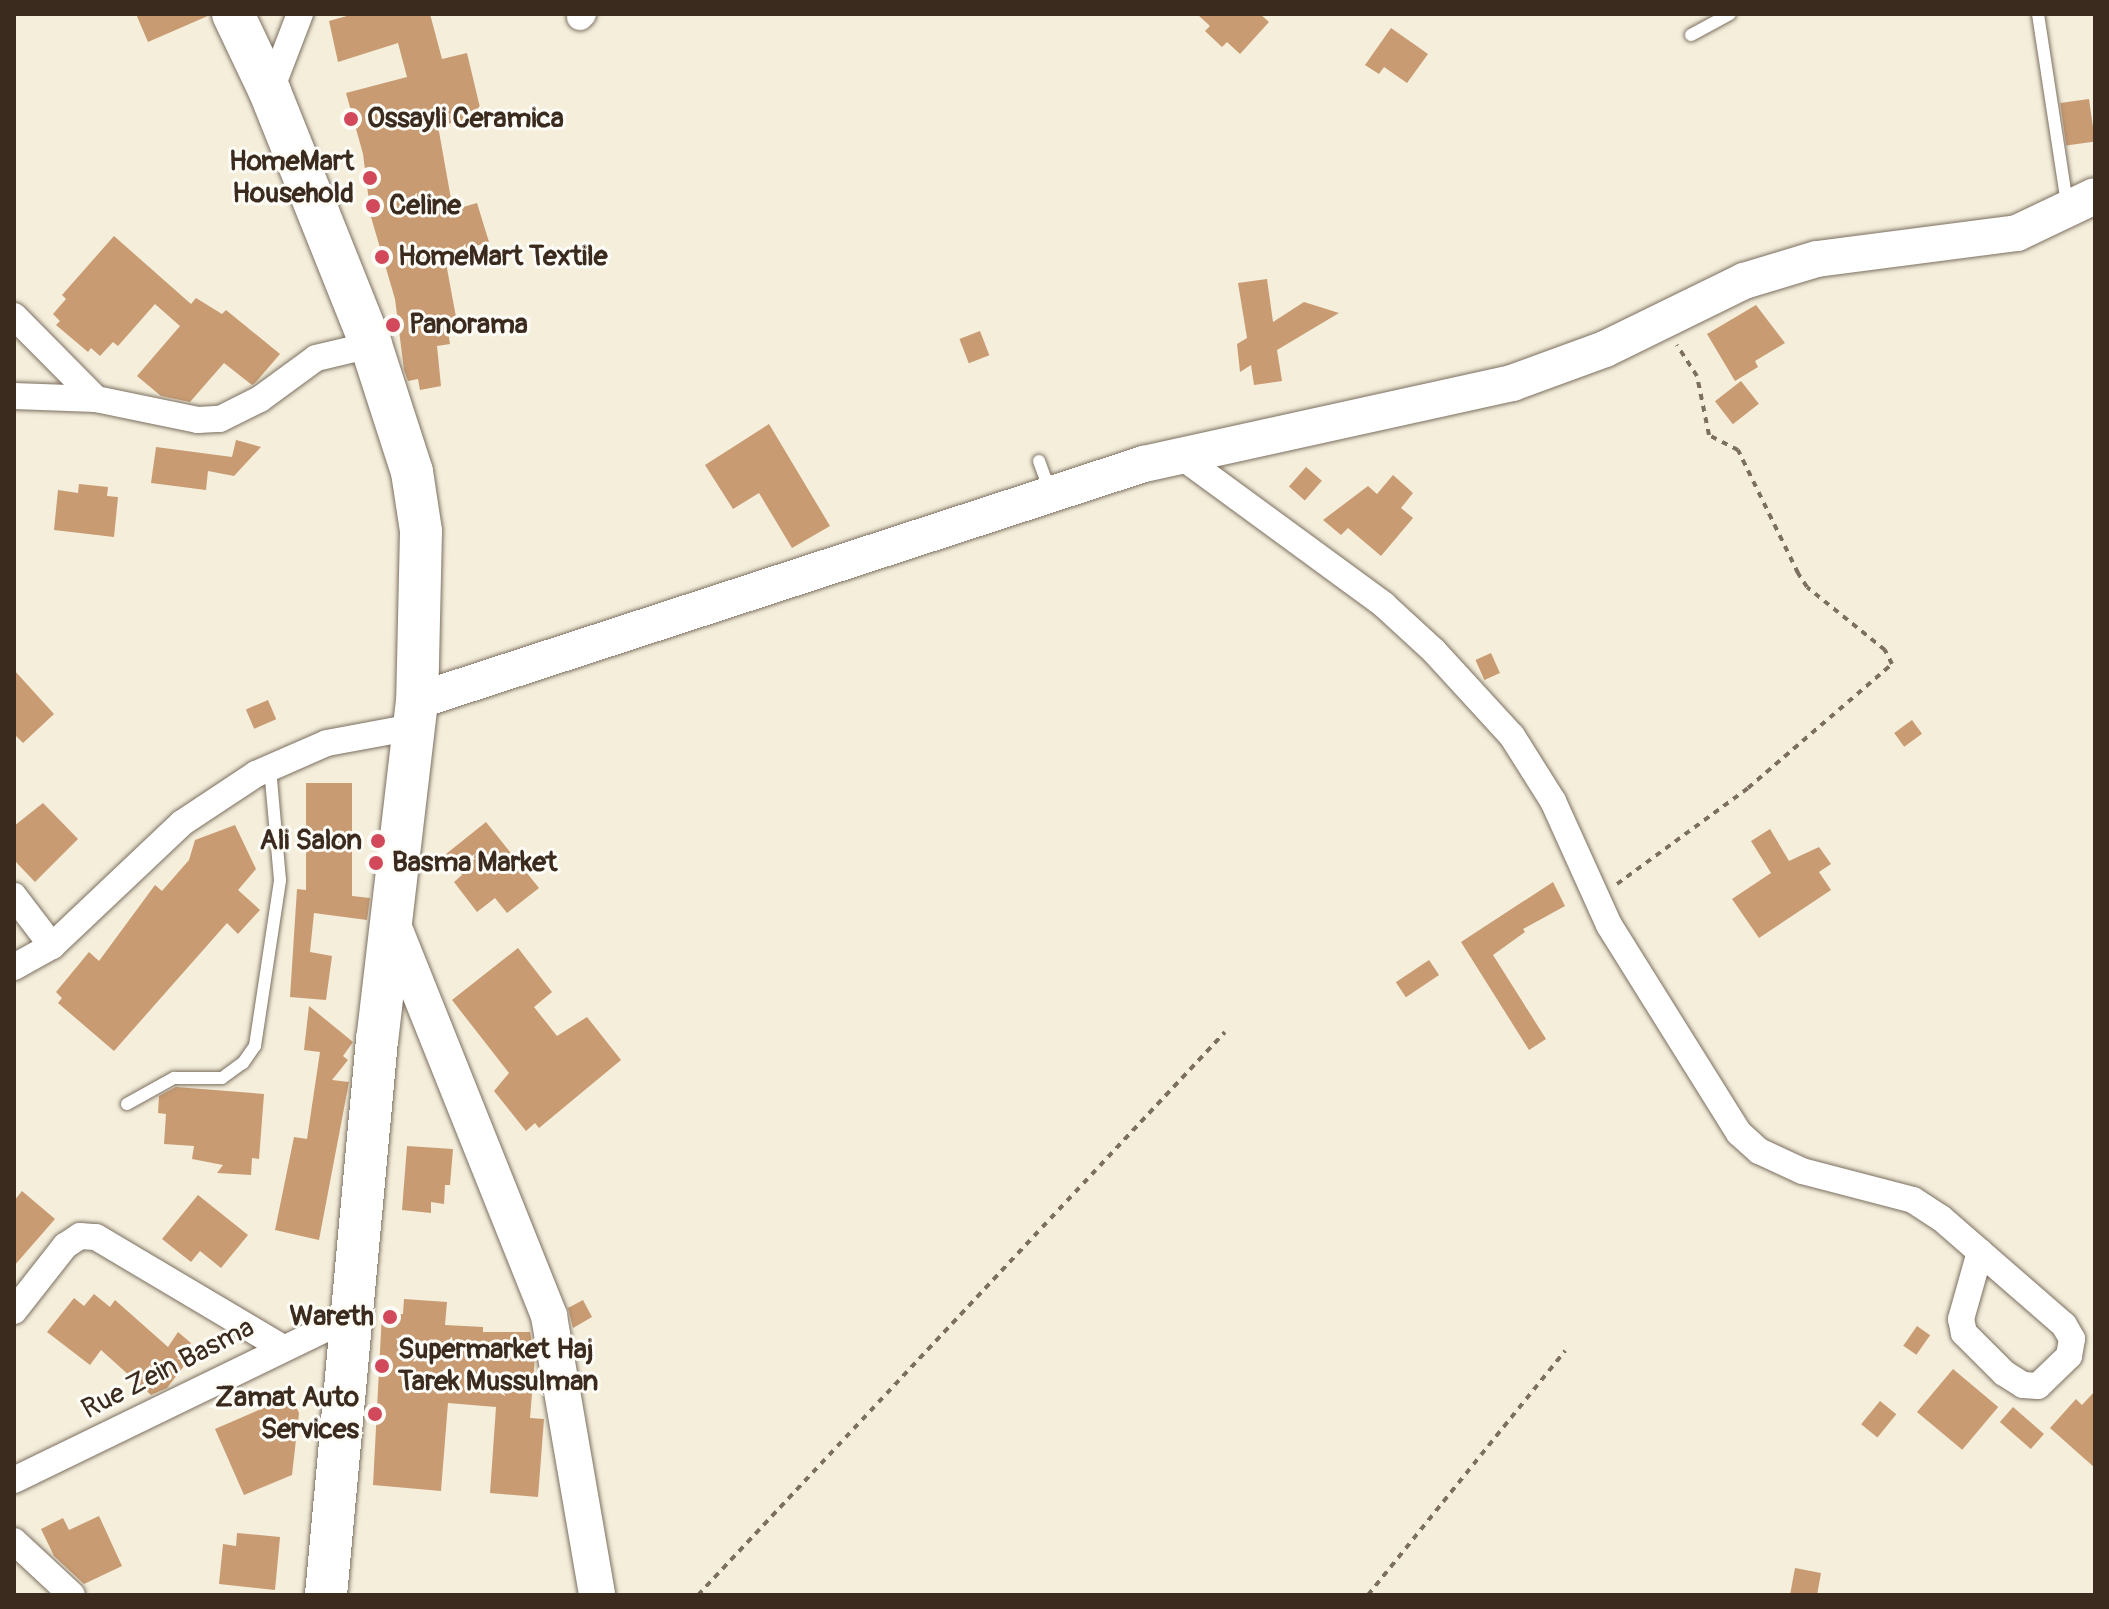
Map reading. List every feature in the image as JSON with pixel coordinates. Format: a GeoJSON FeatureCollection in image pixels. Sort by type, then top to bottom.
{"type":"FeatureCollection","features":[{"type":"Feature","properties":{"kind":"main road"},"geometry":{"type":"LineString","coordinates":[[233,14],[270,92],[371,345],[412,472],[421,531],[415,714],[351,1316],[326,1595]]}},
{"type":"Feature","properties":{"kind":"street"},"geometry":{"type":"LineString","coordinates":[[270,92],[300,14]]}},
{"type":"Feature","properties":{"kind":"street"},"geometry":{"type":"LineString","coordinates":[[14,967],[52,946],[182,823],[270,768],[327,743],[415,714],[1045,477],[1409,409],[1512,383],[1584,358],[1744,281],[1817,259],[1911,243],[1994,237],[2082,203]]}},
{"type":"Feature","properties":{"kind":"street"},"geometry":{"type":"LineString","coordinates":[[14,316],[96,399]]}},
{"type":"Feature","properties":{"kind":"street"},"geometry":{"type":"LineString","coordinates":[[14,396],[96,399],[198,420],[220,419],[260,399],[316,358],[371,345]]}},
{"type":"Feature","properties":{"kind":"street"},"geometry":{"type":"LineString","coordinates":[[1178,454],[1384,605],[1476,693],[1512,736],[1553,801],[1597,897],[1739,1133],[1759,1151],[1802,1171],[1913,1200],[1980,1252],[2070,1332],[2069,1356],[2038,1386],[2023,1385],[2004,1373],[1964,1333],[1961,1319],[1980,1252]]}},
{"type":"Feature","properties":{"kind":"street"},"geometry":{"type":"LineString","coordinates":[[14,896],[52,946]]}},
{"type":"Feature","properties":{"kind":"street"},"geometry":{"type":"LineString","coordinates":[[392,923],[549,1316],[597,1595]]}},
{"type":"Feature","properties":{"kind":"street"},"geometry":{"type":"LineString","coordinates":[[14,1311],[65,1246],[80,1236],[96,1237],[281,1347]]}},
{"type":"Feature","properties":{"kind":"street","name":"Rue Zein Basma"},"geometry":{"type":"LineString","coordinates":[[14,1480],[281,1347],[351,1316]]}},
{"type":"Feature","properties":{"kind":"street"},"geometry":{"type":"LineString","coordinates":[[14,1541],[72,1595]]}},
{"type":"Feature","properties":{"kind":"lane"},"geometry":{"type":"LineString","coordinates":[[1691,35],[1730,14]]}},
{"type":"Feature","properties":{"kind":"lane"},"geometry":{"type":"LineString","coordinates":[[2038,14],[2082,203]]}},
{"type":"Feature","properties":{"kind":"lane"},"geometry":{"type":"LineString","coordinates":[[127,1104],[174,1078],[222,1078],[243,1063],[255,1046],[280,880],[270,768]]}},
{"type":"Feature","properties":{"kind":"path"},"geometry":{"type":"LineString","coordinates":[[1597,897],[1693,832],[1892,664],[1885,650],[1807,587],[1738,450],[1709,435],[1697,376],[1660,320]]}},
{"type":"Feature","properties":{"kind":"path"},"geometry":{"type":"LineString","coordinates":[[698,1595],[1225,1032]]}},
{"type":"Feature","properties":{"kind":"path"},"geometry":{"type":"LineString","coordinates":[[1368,1595],[1565,1351]]}},
{"type":"Feature","properties":{"kind":"building"},"geometry":{"type":"Polygon","coordinates":[[[136,14],[209,14],[210,15],[148,42],[136,14]]]}},
{"type":"Feature","properties":{"kind":"building"},"geometry":{"type":"Polygon","coordinates":[[[354,14],[430,14],[442,59],[467,53],[482,116],[438,126],[453,210],[477,203],[489,242],[473,247],[475,254],[446,263],[456,317],[446,319],[450,344],[437,346],[441,386],[420,390],[418,379],[408,381],[404,370],[395,299],[371,217],[363,154],[346,93],[407,77],[398,43],[338,62],[329,21],[354,14]]]}},
{"type":"Feature","properties":{"kind":"building"},"geometry":{"type":"Polygon","coordinates":[[[1197,14],[1260,14],[1269,22],[1240,54],[1227,42],[1222,47],[1205,31],[1210,26],[1197,14]]]}},
{"type":"Feature","properties":{"kind":"building"},"geometry":{"type":"Polygon","coordinates":[[[1391,28],[1428,54],[1407,83],[1384,67],[1379,74],[1365,65],[1391,28]]]}},
{"type":"Feature","properties":{"kind":"building"},"geometry":{"type":"Polygon","coordinates":[[[2089,99],[2095,142],[2066,146],[2060,103],[2089,99]]]}},
{"type":"Feature","properties":{"kind":"building"},"geometry":{"type":"Polygon","coordinates":[[[114,236],[191,304],[196,298],[222,314],[226,310],[280,354],[256,382],[252,385],[224,363],[190,402],[161,396],[137,376],[180,326],[155,304],[118,346],[113,342],[100,356],[91,348],[88,352],[56,325],[60,321],[53,314],[66,299],[62,295],[114,236]]]}},
{"type":"Feature","properties":{"kind":"building"},"geometry":{"type":"Polygon","coordinates":[[[1267,279],[1273,322],[1304,302],[1339,313],[1277,350],[1282,381],[1254,385],[1251,365],[1240,372],[1237,344],[1247,338],[1238,283],[1267,279]]]}},
{"type":"Feature","properties":{"kind":"building"},"geometry":{"type":"Polygon","coordinates":[[[1756,305],[1785,343],[1755,361],[1758,367],[1735,381],[1707,334],[1756,305]]]}},
{"type":"Feature","properties":{"kind":"building"},"geometry":{"type":"Polygon","coordinates":[[[980,331],[989,355],[969,363],[959,339],[980,331]]]}},
{"type":"Feature","properties":{"kind":"building"},"geometry":{"type":"Polygon","coordinates":[[[1741,381],[1759,404],[1733,424],[1715,401],[1741,381]]]}},
{"type":"Feature","properties":{"kind":"building"},"geometry":{"type":"Polygon","coordinates":[[[769,424],[830,526],[792,548],[759,493],[733,509],[705,465],[769,424]]]}},
{"type":"Feature","properties":{"kind":"building"},"geometry":{"type":"Polygon","coordinates":[[[236,440],[261,447],[234,476],[208,471],[206,490],[151,483],[156,447],[232,457],[236,440]]]}},
{"type":"Feature","properties":{"kind":"building"},"geometry":{"type":"Polygon","coordinates":[[[1306,467],[1322,481],[1305,500],[1289,487],[1306,467]]]}},
{"type":"Feature","properties":{"kind":"building"},"geometry":{"type":"Polygon","coordinates":[[[1393,475],[1413,493],[1401,508],[1413,518],[1381,556],[1348,528],[1341,535],[1323,520],[1368,486],[1377,494],[1393,475]]]}},
{"type":"Feature","properties":{"kind":"building"},"geometry":{"type":"Polygon","coordinates":[[[79,484],[108,487],[107,496],[118,497],[114,537],[54,530],[58,490],[78,493],[79,484]]]}},
{"type":"Feature","properties":{"kind":"building"},"geometry":{"type":"Polygon","coordinates":[[[1491,653],[1500,673],[1484,680],[1475,660],[1491,653]]]}},
{"type":"Feature","properties":{"kind":"building"},"geometry":{"type":"Polygon","coordinates":[[[14,670],[54,714],[23,743],[14,734],[14,670]]]}},
{"type":"Feature","properties":{"kind":"building"},"geometry":{"type":"Polygon","coordinates":[[[268,700],[276,719],[254,729],[246,709],[268,700]]]}},
{"type":"Feature","properties":{"kind":"building"},"geometry":{"type":"Polygon","coordinates":[[[1912,720],[1922,734],[1904,747],[1894,733],[1912,720]]]}},
{"type":"Feature","properties":{"kind":"building"},"geometry":{"type":"Polygon","coordinates":[[[306,783],[352,783],[352,896],[370,898],[367,920],[314,913],[310,952],[332,956],[326,1000],[290,997],[297,889],[306,890],[306,783]]]}},
{"type":"Feature","properties":{"kind":"building"},"geometry":{"type":"Polygon","coordinates":[[[43,803],[78,839],[35,882],[14,860],[14,826],[43,803]]]}},
{"type":"Feature","properties":{"kind":"building"},"geometry":{"type":"Polygon","coordinates":[[[486,822],[539,888],[507,913],[495,898],[477,912],[454,882],[462,875],[446,854],[486,822]]]}},
{"type":"Feature","properties":{"kind":"building"},"geometry":{"type":"Polygon","coordinates":[[[235,825],[256,869],[238,890],[260,910],[238,934],[227,923],[114,1051],[58,1003],[62,998],[56,992],[89,952],[99,961],[155,885],[162,891],[189,860],[195,840],[235,825]]]}},
{"type":"Feature","properties":{"kind":"building"},"geometry":{"type":"Polygon","coordinates":[[[1770,829],[1789,861],[1819,847],[1831,864],[1819,872],[1831,890],[1759,938],[1732,899],[1771,873],[1751,841],[1770,829]]]}},
{"type":"Feature","properties":{"kind":"building"},"geometry":{"type":"Polygon","coordinates":[[[1553,882],[1565,906],[1523,929],[1525,932],[1493,955],[1546,1039],[1529,1050],[1461,942],[1553,882]]]}},
{"type":"Feature","properties":{"kind":"building"},"geometry":{"type":"Polygon","coordinates":[[[518,948],[552,992],[534,1007],[557,1036],[587,1017],[621,1060],[539,1128],[535,1123],[526,1131],[494,1091],[509,1073],[452,1000],[518,948]]]}},
{"type":"Feature","properties":{"kind":"building"},"geometry":{"type":"Polygon","coordinates":[[[1429,960],[1439,975],[1406,997],[1396,982],[1429,960]]]}},
{"type":"Feature","properties":{"kind":"building"},"geometry":{"type":"Polygon","coordinates":[[[309,1006],[353,1042],[343,1056],[348,1060],[332,1080],[349,1082],[319,1240],[275,1230],[294,1137],[307,1139],[320,1052],[304,1050],[309,1006]]]}},
{"type":"Feature","properties":{"kind":"building"},"geometry":{"type":"Polygon","coordinates":[[[176,1087],[264,1094],[259,1159],[252,1158],[251,1175],[217,1173],[223,1165],[192,1159],[194,1146],[164,1144],[166,1114],[158,1113],[159,1096],[176,1087]]]}},
{"type":"Feature","properties":{"kind":"building"},"geometry":{"type":"Polygon","coordinates":[[[407,1146],[453,1149],[450,1185],[445,1185],[444,1204],[431,1202],[431,1213],[402,1210],[407,1146]]]}},
{"type":"Feature","properties":{"kind":"building"},"geometry":{"type":"Polygon","coordinates":[[[22,1191],[55,1219],[14,1266],[14,1201],[22,1191]]]}},
{"type":"Feature","properties":{"kind":"building"},"geometry":{"type":"Polygon","coordinates":[[[198,1195],[248,1235],[221,1268],[200,1251],[191,1262],[162,1239],[198,1195]]]}},
{"type":"Feature","properties":{"kind":"building"},"geometry":{"type":"Polygon","coordinates":[[[94,1294],[110,1307],[115,1300],[168,1347],[178,1332],[191,1343],[181,1357],[187,1362],[167,1388],[151,1395],[101,1350],[90,1365],[47,1332],[74,1298],[84,1306],[94,1294]]]}},
{"type":"Feature","properties":{"kind":"building"},"geometry":{"type":"Polygon","coordinates":[[[404,1299],[447,1302],[445,1325],[483,1327],[483,1332],[530,1332],[535,1357],[530,1418],[544,1419],[538,1497],[490,1493],[496,1407],[448,1403],[441,1491],[373,1485],[382,1313],[403,1314],[404,1299]]]}},
{"type":"Feature","properties":{"kind":"building"},"geometry":{"type":"Polygon","coordinates":[[[583,1300],[592,1317],[573,1328],[568,1308],[583,1300]]]}},
{"type":"Feature","properties":{"kind":"building"},"geometry":{"type":"Polygon","coordinates":[[[1917,1326],[1930,1335],[1916,1355],[1903,1346],[1917,1326]]]}},
{"type":"Feature","properties":{"kind":"building"},"geometry":{"type":"Polygon","coordinates":[[[1953,1369],[1998,1407],[1962,1450],[1917,1412],[1953,1369]]]}},
{"type":"Feature","properties":{"kind":"building"},"geometry":{"type":"Polygon","coordinates":[[[2095,1391],[2095,1468],[2050,1428],[2076,1399],[2082,1405],[2095,1391]]]}},
{"type":"Feature","properties":{"kind":"building"},"geometry":{"type":"Polygon","coordinates":[[[291,1396],[299,1413],[292,1475],[244,1495],[215,1429],[291,1396]]]}},
{"type":"Feature","properties":{"kind":"building"},"geometry":{"type":"Polygon","coordinates":[[[1880,1401],[1896,1414],[1877,1438],[1861,1424],[1880,1401]]]}},
{"type":"Feature","properties":{"kind":"building"},"geometry":{"type":"Polygon","coordinates":[[[2013,1407],[2044,1434],[2031,1449],[2000,1422],[2013,1407]]]}},
{"type":"Feature","properties":{"kind":"building"},"geometry":{"type":"Polygon","coordinates":[[[99,1516],[122,1566],[84,1584],[54,1556],[41,1529],[63,1518],[69,1530],[99,1516]]]}},
{"type":"Feature","properties":{"kind":"building"},"geometry":{"type":"Polygon","coordinates":[[[237,1533],[280,1537],[275,1590],[219,1584],[223,1544],[236,1546],[237,1533]]]}},
{"type":"Feature","properties":{"kind":"building"},"geometry":{"type":"Polygon","coordinates":[[[1795,1568],[1821,1573],[1817,1595],[1790,1595],[1795,1568]]]}},
{"type":"Feature","properties":{"kind":"place","name":"Ossayli Ceramica"},"geometry":{"type":"Point","coordinates":[351,119]}},
{"type":"Feature","properties":{"kind":"place","name":"HomeMart Household"},"geometry":{"type":"Point","coordinates":[370,178]}},
{"type":"Feature","properties":{"kind":"place","name":"Celine"},"geometry":{"type":"Point","coordinates":[373,206]}},
{"type":"Feature","properties":{"kind":"place","name":"HomeMart Textile"},"geometry":{"type":"Point","coordinates":[382,257]}},
{"type":"Feature","properties":{"kind":"place","name":"Panorama"},"geometry":{"type":"Point","coordinates":[393,325]}},
{"type":"Feature","properties":{"kind":"place","name":"Ali Salon"},"geometry":{"type":"Point","coordinates":[378,841]}},
{"type":"Feature","properties":{"kind":"place","name":"Basma Market"},"geometry":{"type":"Point","coordinates":[376,863]}},
{"type":"Feature","properties":{"kind":"place","name":"Wareth"},"geometry":{"type":"Point","coordinates":[390,1317]}},
{"type":"Feature","properties":{"kind":"place","name":"Supermarket Haj Tarek Mussulman"},"geometry":{"type":"Point","coordinates":[382,1366]}},
{"type":"Feature","properties":{"kind":"place","name":"Zamat Auto Services"},"geometry":{"type":"Point","coordinates":[375,1414]}}]}
